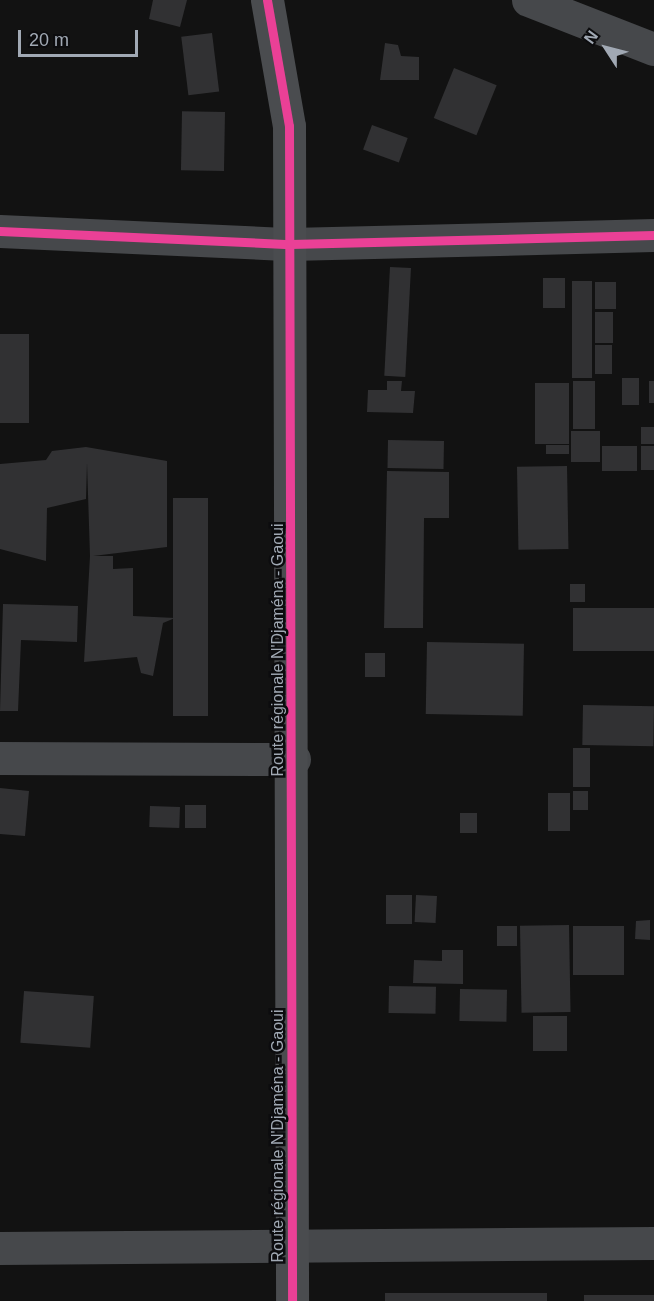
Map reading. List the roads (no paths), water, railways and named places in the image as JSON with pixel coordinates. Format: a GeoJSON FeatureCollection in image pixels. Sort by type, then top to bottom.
{"type":"FeatureCollection","features":[{"type":"Feature","properties":{"kind":"street","name":"Route régionale N'Djaména - Gaoui"},"geometry":{"type":"LineString","coordinates":[[267,0],[289,126],[294,759],[292,1301]]}},
{"type":"Feature","properties":{"kind":"street"},"geometry":{"type":"LineString","coordinates":[[528,0],[654,50]]}},
{"type":"Feature","properties":{"kind":"street"},"geometry":{"type":"LineString","coordinates":[[0,231],[290,244],[654,235]]}},
{"type":"Feature","properties":{"kind":"street"},"geometry":{"type":"LineString","coordinates":[[0,758],[294,759]]}},
{"type":"Feature","properties":{"kind":"street"},"geometry":{"type":"LineString","coordinates":[[0,1248],[293,1249],[654,1243]]}}]}
